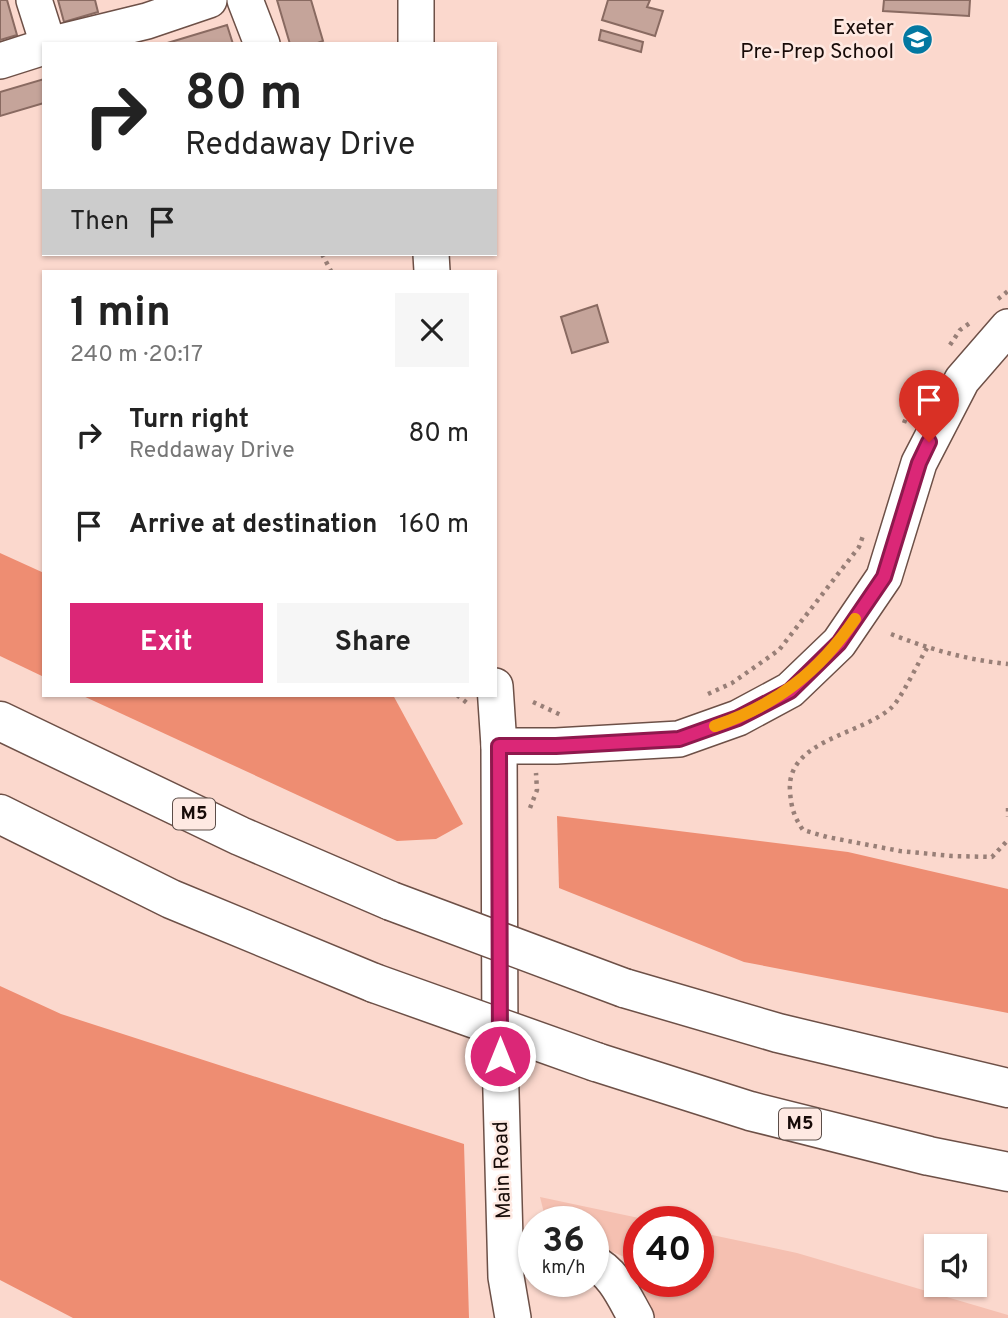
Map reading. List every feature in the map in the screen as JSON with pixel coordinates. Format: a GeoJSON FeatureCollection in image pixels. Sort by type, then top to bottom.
{"type":"FeatureCollection","features":[{"type":"Feature","properties":{"kind":"highway","name":"M5"},"geometry":{"type":"LineString","coordinates":[[0,721],[240,836],[391,901],[624,988],[778,1033],[1008,1088]]}},
{"type":"Feature","properties":{"kind":"highway","name":"M5"},"geometry":{"type":"LineString","coordinates":[[0,814],[171,899],[373,983],[596,1062],[750,1111],[929,1156],[1008,1172]]}},
{"type":"Feature","properties":{"kind":"street"},"geometry":{"type":"LineString","coordinates":[[34,0],[45,42]]}},
{"type":"Feature","properties":{"kind":"street"},"geometry":{"type":"LineString","coordinates":[[58,42],[143,10],[209,0]]}},
{"type":"Feature","properties":{"kind":"street"},"geometry":{"type":"LineString","coordinates":[[245,0],[261,42]]}},
{"type":"Feature","properties":{"kind":"street"},"geometry":{"type":"LineString","coordinates":[[415,42],[416,0]]}},
{"type":"Feature","properties":{"kind":"street"},"geometry":{"type":"LineString","coordinates":[[0,61],[42,46]]}},
{"type":"Feature","properties":{"kind":"street"},"geometry":{"type":"LineString","coordinates":[[499,746],[556,746],[679,739],[738,718],[790,691],[839,643],[884,577],[919,463],[992,316]]}},
{"type":"Feature","properties":{"kind":"street","name":"Main Road"},"geometry":{"type":"LineString","coordinates":[[496,697],[499,746],[500,1056],[518,1233]]}},
{"type":"Feature","properties":{"kind":"street","name":"Main Road"},"geometry":{"type":"LineString","coordinates":[[513,1318],[506,1278],[518,1257]]}},
{"type":"Feature","properties":{"kind":"street"},"geometry":{"type":"LineString","coordinates":[[609,1275],[636,1318]]}},
{"type":"Feature","properties":{"kind":"path"},"geometry":{"type":"LineString","coordinates":[[945,353],[960,330],[992,316],[1008,291]]}},
{"type":"Feature","properties":{"kind":"path"},"geometry":{"type":"LineString","coordinates":[[899,435],[914,397],[930,375]]}},
{"type":"Feature","properties":{"kind":"path"},"geometry":{"type":"LineString","coordinates":[[700,698],[732,683],[779,650],[859,547],[867,522]]}},
{"type":"Feature","properties":{"kind":"path"},"geometry":{"type":"LineString","coordinates":[[891,634],[927,648],[979,661],[1008,664]]}},
{"type":"Feature","properties":{"kind":"path"},"geometry":{"type":"LineString","coordinates":[[927,648],[892,708],[853,730],[812,748],[792,769],[789,787],[792,814],[803,830],[900,850],[992,857],[1008,840]]}},
{"type":"Feature","properties":{"kind":"path"},"geometry":{"type":"LineString","coordinates":[[533,702],[557,714],[570,716]]}},
{"type":"Feature","properties":{"kind":"path"},"geometry":{"type":"LineString","coordinates":[[1008,808],[1008,817]]}},
{"type":"Feature","properties":{"kind":"shaded area"},"geometry":{"type":"Polygon","coordinates":[[[0,553],[42,572],[42,676],[0,656],[0,553]]]}},
{"type":"Feature","properties":{"kind":"shaded area"},"geometry":{"type":"Polygon","coordinates":[[[85,697],[394,697],[463,824],[436,839],[397,841],[85,697]]]}},
{"type":"Feature","properties":{"kind":"shaded area"},"geometry":{"type":"Polygon","coordinates":[[[557,816],[848,852],[1008,889],[1008,1013],[744,962],[559,888],[557,816]]]}},
{"type":"Feature","properties":{"kind":"shaded area"},"geometry":{"type":"Polygon","coordinates":[[[0,986],[61,1014],[464,1144],[469,1318],[73,1318],[0,1280],[0,986]]]}},
{"type":"Feature","properties":{"kind":"shaded area"},"geometry":{"type":"Polygon","coordinates":[[[540,1197],[582,1206],[542,1206],[540,1197]]]}},
{"type":"Feature","properties":{"kind":"shaded area"},"geometry":{"type":"Polygon","coordinates":[[[609,1212],[623,1215],[623,1256],[609,1251],[609,1212]]]}},
{"type":"Feature","properties":{"kind":"shaded area"},"geometry":{"type":"Polygon","coordinates":[[[714,1235],[797,1253],[924,1290],[924,1297],[947,1297],[1008,1315],[1008,1318],[648,1318],[638,1297],[714,1297],[714,1235]]]}},
{"type":"Feature","properties":{"kind":"building"},"geometry":{"type":"Polygon","coordinates":[[[0,0],[7,0],[17,35],[0,40],[0,0]]]}},
{"type":"Feature","properties":{"kind":"building"},"geometry":{"type":"Polygon","coordinates":[[[58,0],[95,0],[98,12],[64,22],[58,0]]]}},
{"type":"Feature","properties":{"kind":"building"},"geometry":{"type":"Polygon","coordinates":[[[277,0],[311,0],[323,41],[289,42],[277,0]]]}},
{"type":"Feature","properties":{"kind":"building"},"geometry":{"type":"Polygon","coordinates":[[[608,0],[650,0],[647,7],[663,11],[655,36],[602,20],[608,0]]]}},
{"type":"Feature","properties":{"kind":"building"},"geometry":{"type":"Polygon","coordinates":[[[884,0],[970,0],[969,16],[883,11],[884,0]]]}},
{"type":"Feature","properties":{"kind":"building"},"geometry":{"type":"Polygon","coordinates":[[[227,25],[232,42],[171,42],[227,25]]]}},
{"type":"Feature","properties":{"kind":"building"},"geometry":{"type":"Polygon","coordinates":[[[601,30],[643,42],[641,52],[599,40],[601,30]]]}},
{"type":"Feature","properties":{"kind":"building"},"geometry":{"type":"Polygon","coordinates":[[[42,80],[42,104],[0,116],[0,92],[42,80]]]}},
{"type":"Feature","properties":{"kind":"building"},"geometry":{"type":"Polygon","coordinates":[[[597,305],[608,342],[572,353],[561,317],[597,305]]]}},
{"type":"Feature","properties":{"kind":"slow traffic"},"geometry":{"type":"LineString","coordinates":[[715,726],[738,718],[790,691],[839,643],[855,619]]}},
{"type":"Feature","properties":{"kind":"place","name":"Exeter Pre-Prep School"},"geometry":{"type":"Point","coordinates":[917,40]}},
{"type":"Feature","properties":{"kind":"route"},"geometry":{"type":"LineString","coordinates":[[500,1056],[499,746],[556,746],[679,739],[738,718],[790,691],[839,643],[884,577],[919,463],[929,442]]}}]}
